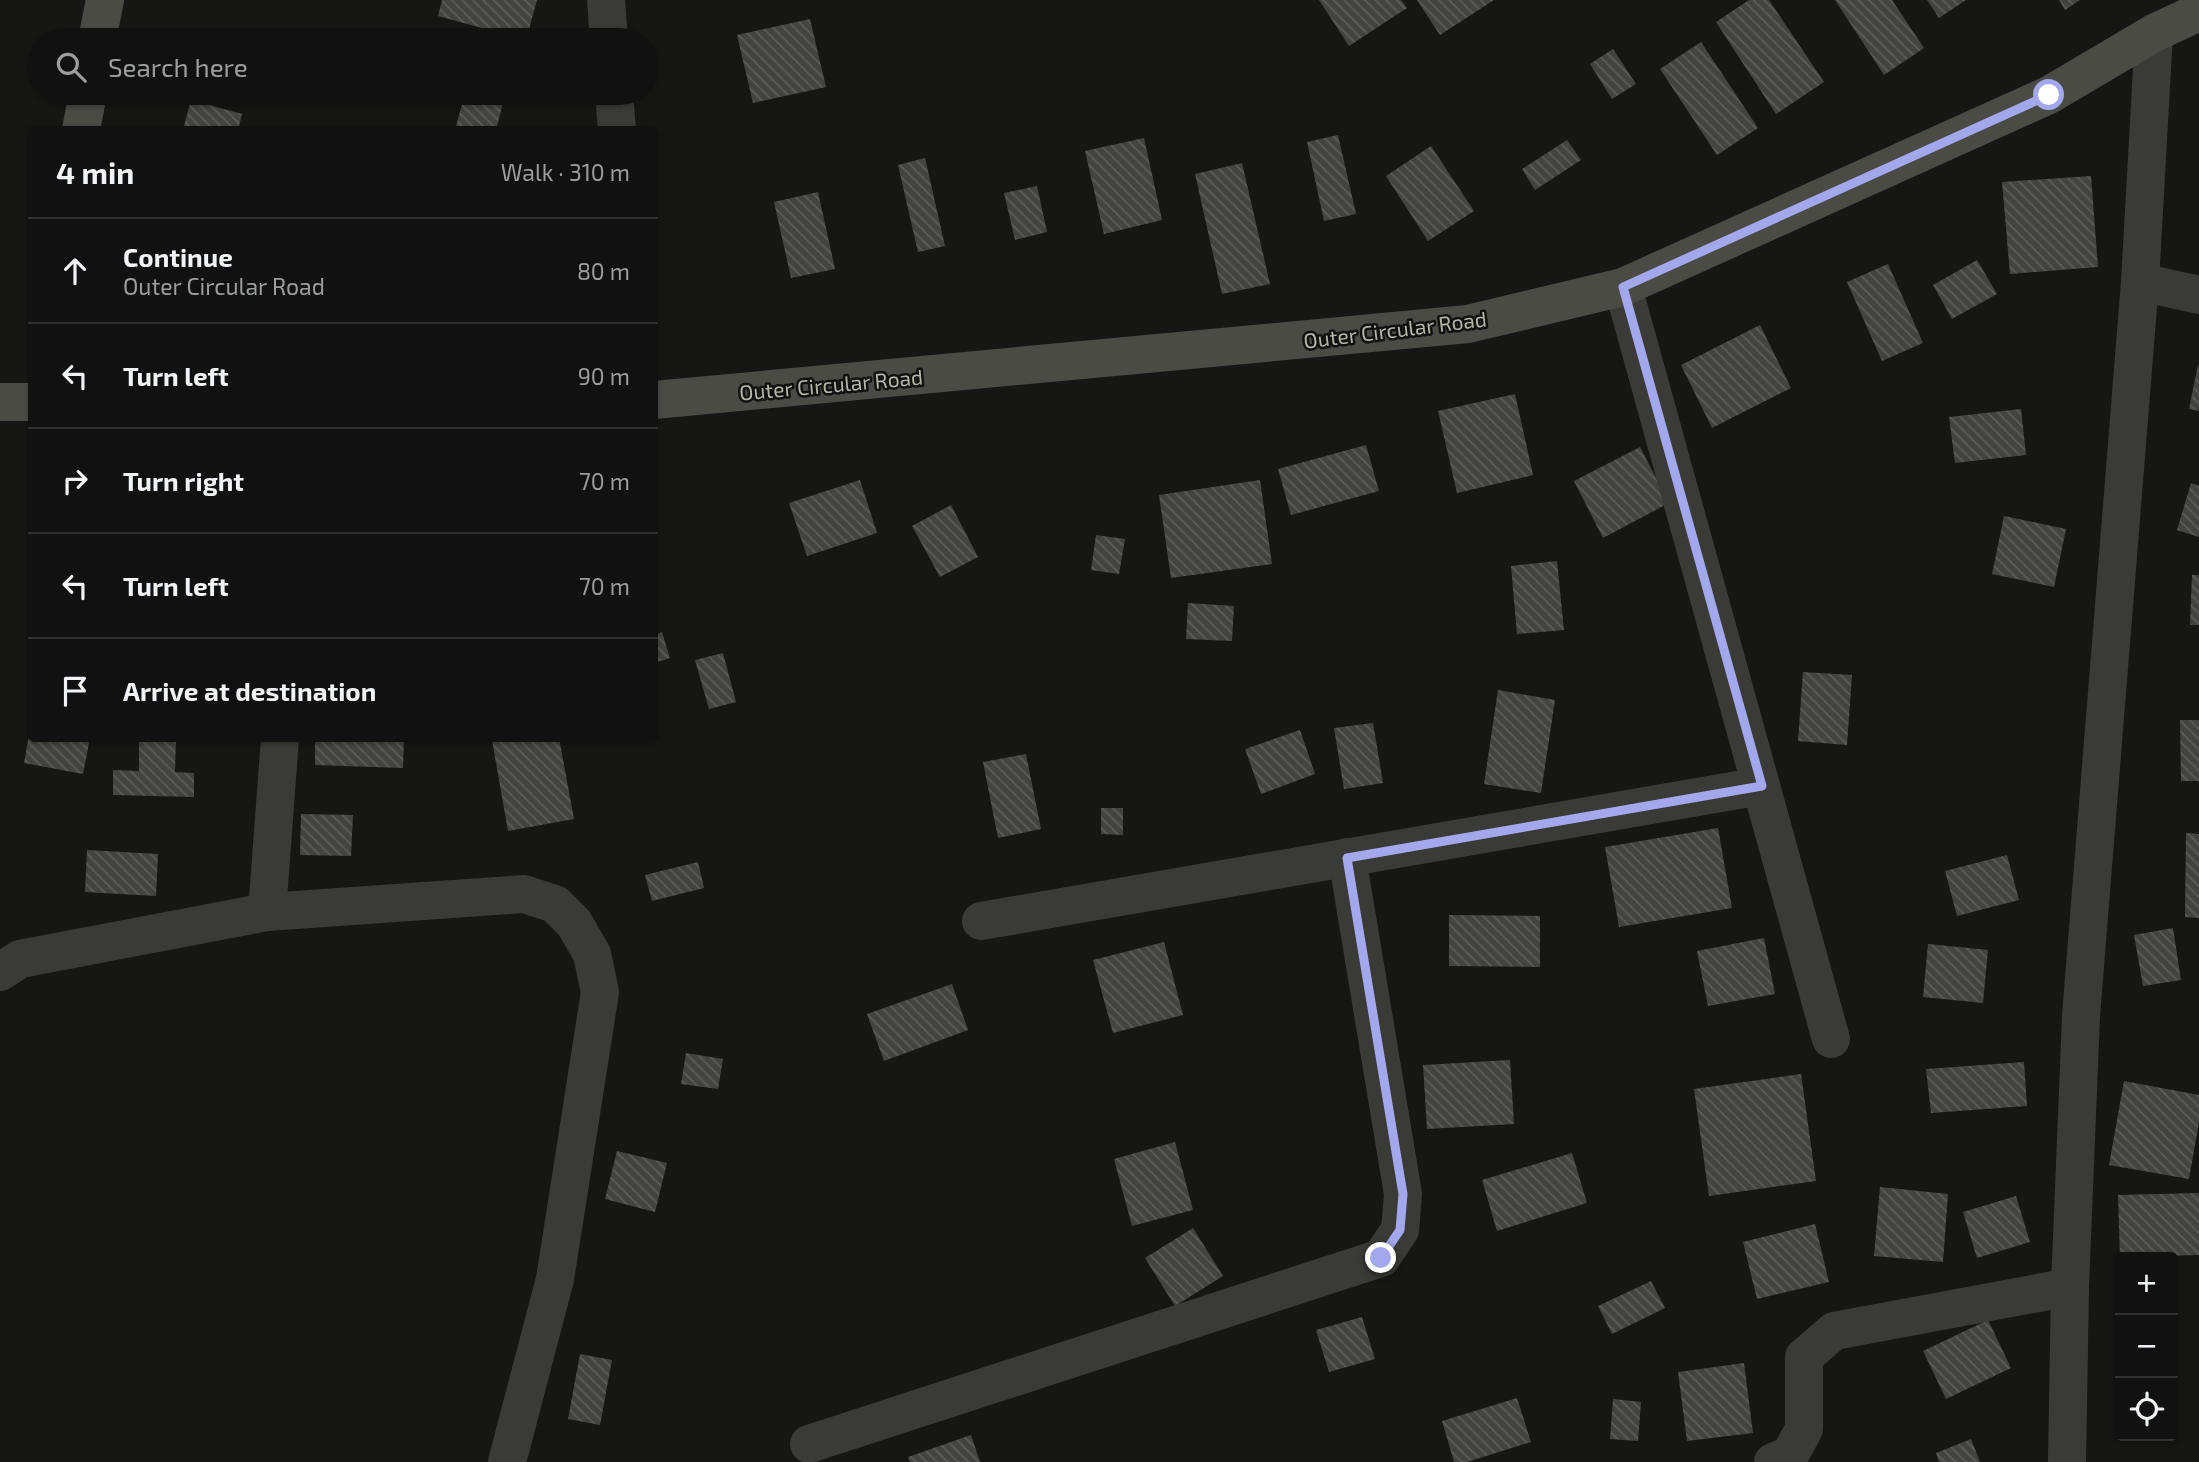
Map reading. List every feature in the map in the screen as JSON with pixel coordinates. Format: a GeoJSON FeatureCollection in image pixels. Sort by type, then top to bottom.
{"type":"FeatureCollection","features":[{"type":"Feature","properties":{"kind":"street"},"geometry":{"type":"LineString","coordinates":[[99,28],[105,0]]}},
{"type":"Feature","properties":{"kind":"street"},"geometry":{"type":"LineString","coordinates":[[606,0],[608,28]]}},
{"type":"Feature","properties":{"kind":"street","name":"Outer Circular Road"},"geometry":{"type":"LineString","coordinates":[[658,400],[1468,324],[1623,287],[2049,95],[2154,33],[2199,12]]}},
{"type":"Feature","properties":{"kind":"street"},"geometry":{"type":"LineString","coordinates":[[2067,1462],[2070,1287],[2081,1016],[2140,282],[2154,33]]}},
{"type":"Feature","properties":{"kind":"street"},"geometry":{"type":"LineString","coordinates":[[82,126],[86,105]]}},
{"type":"Feature","properties":{"kind":"street"},"geometry":{"type":"LineString","coordinates":[[615,105],[617,126]]}},
{"type":"Feature","properties":{"kind":"street"},"geometry":{"type":"LineString","coordinates":[[2140,282],[2199,295]]}},
{"type":"Feature","properties":{"kind":"street"},"geometry":{"type":"LineString","coordinates":[[1623,287],[1831,1039]]}},
{"type":"Feature","properties":{"kind":"street"},"geometry":{"type":"LineString","coordinates":[[267,912],[280,742]]}},
{"type":"Feature","properties":{"kind":"street"},"geometry":{"type":"LineString","coordinates":[[981,921],[1762,786]]}},
{"type":"Feature","properties":{"kind":"street"},"geometry":{"type":"LineString","coordinates":[[809,1444],[1381,1258],[1400,1230],[1403,1194],[1347,858]]}},
{"type":"Feature","properties":{"kind":"street"},"geometry":{"type":"LineString","coordinates":[[0,972],[20,959],[267,912],[524,894],[555,904],[574,923],[592,954],[600,992],[555,1279],[507,1462]]}},
{"type":"Feature","properties":{"kind":"street"},"geometry":{"type":"LineString","coordinates":[[1773,1462],[1790,1455],[1804,1429],[1804,1357],[1835,1331],[2070,1287]]}},
{"type":"Feature","properties":{"kind":"building"},"geometry":{"type":"Polygon","coordinates":[[[442,0],[537,0],[529,28],[482,28],[438,16],[442,0]]]}},
{"type":"Feature","properties":{"kind":"building"},"geometry":{"type":"Polygon","coordinates":[[[1319,0],[1401,0],[1407,8],[1349,46],[1319,0]]]}},
{"type":"Feature","properties":{"kind":"building"},"geometry":{"type":"Polygon","coordinates":[[[1417,0],[1494,0],[1440,35],[1417,0]]]}},
{"type":"Feature","properties":{"kind":"building"},"geometry":{"type":"Polygon","coordinates":[[[1749,0],[1769,0],[1824,82],[1776,114],[1716,22],[1749,0]]]}},
{"type":"Feature","properties":{"kind":"building"},"geometry":{"type":"Polygon","coordinates":[[[1835,0],[1892,0],[1924,48],[1884,75],[1835,0]]]}},
{"type":"Feature","properties":{"kind":"building"},"geometry":{"type":"Polygon","coordinates":[[[1927,0],[1966,0],[1939,18],[1927,0]]]}},
{"type":"Feature","properties":{"kind":"building"},"geometry":{"type":"Polygon","coordinates":[[[2059,0],[2080,0],[2065,10],[2059,0]]]}},
{"type":"Feature","properties":{"kind":"building"},"geometry":{"type":"Polygon","coordinates":[[[810,19],[826,87],[753,103],[737,35],[810,19]]]}},
{"type":"Feature","properties":{"kind":"building"},"geometry":{"type":"Polygon","coordinates":[[[1701,42],[1758,128],[1717,155],[1660,69],[1701,42]]]}},
{"type":"Feature","properties":{"kind":"building"},"geometry":{"type":"Polygon","coordinates":[[[1613,49],[1636,84],[1612,99],[1590,64],[1613,49]]]}},
{"type":"Feature","properties":{"kind":"building"},"geometry":{"type":"Polygon","coordinates":[[[190,105],[209,105],[242,114],[239,126],[184,126],[190,105]]]}},
{"type":"Feature","properties":{"kind":"building"},"geometry":{"type":"Polygon","coordinates":[[[462,105],[502,105],[497,126],[456,126],[462,105]]]}},
{"type":"Feature","properties":{"kind":"building"},"geometry":{"type":"Polygon","coordinates":[[[1338,135],[1356,214],[1324,221],[1307,142],[1338,135]]]}},
{"type":"Feature","properties":{"kind":"building"},"geometry":{"type":"Polygon","coordinates":[[[1144,138],[1162,220],[1104,234],[1085,151],[1144,138]]]}},
{"type":"Feature","properties":{"kind":"building"},"geometry":{"type":"Polygon","coordinates":[[[1567,140],[1581,160],[1535,190],[1522,169],[1567,140]]]}},
{"type":"Feature","properties":{"kind":"building"},"geometry":{"type":"Polygon","coordinates":[[[1431,146],[1474,211],[1428,241],[1386,176],[1431,146]]]}},
{"type":"Feature","properties":{"kind":"building"},"geometry":{"type":"Polygon","coordinates":[[[925,158],[945,246],[918,252],[898,165],[925,158]]]}},
{"type":"Feature","properties":{"kind":"building"},"geometry":{"type":"Polygon","coordinates":[[[1242,163],[1270,284],[1222,294],[1195,174],[1242,163]]]}},
{"type":"Feature","properties":{"kind":"building"},"geometry":{"type":"Polygon","coordinates":[[[2091,176],[2098,267],[2010,274],[2002,182],[2091,176]]]}},
{"type":"Feature","properties":{"kind":"building"},"geometry":{"type":"Polygon","coordinates":[[[1037,186],[1047,232],[1015,240],[1004,193],[1037,186]]]}},
{"type":"Feature","properties":{"kind":"building"},"geometry":{"type":"Polygon","coordinates":[[[818,192],[835,269],[791,278],[774,202],[818,192]]]}},
{"type":"Feature","properties":{"kind":"building"},"geometry":{"type":"Polygon","coordinates":[[[1977,260],[1997,294],[1952,319],[1933,285],[1977,260]]]}},
{"type":"Feature","properties":{"kind":"building"},"geometry":{"type":"Polygon","coordinates":[[[1888,264],[1923,343],[1882,361],[1847,282],[1888,264]]]}},
{"type":"Feature","properties":{"kind":"building"},"geometry":{"type":"Polygon","coordinates":[[[1760,325],[1791,388],[1712,428],[1681,365],[1760,325]]]}},
{"type":"Feature","properties":{"kind":"building"},"geometry":{"type":"Polygon","coordinates":[[[2199,365],[2199,411],[2189,409],[2199,365]]]}},
{"type":"Feature","properties":{"kind":"building"},"geometry":{"type":"Polygon","coordinates":[[[1515,394],[1533,475],[1457,493],[1438,411],[1515,394]]]}},
{"type":"Feature","properties":{"kind":"building"},"geometry":{"type":"Polygon","coordinates":[[[2021,409],[2026,455],[1955,463],[1949,417],[2021,409]]]}},
{"type":"Feature","properties":{"kind":"building"},"geometry":{"type":"Polygon","coordinates":[[[1366,445],[1379,491],[1291,515],[1278,469],[1366,445]]]}},
{"type":"Feature","properties":{"kind":"building"},"geometry":{"type":"Polygon","coordinates":[[[1640,447],[1669,503],[1603,538],[1574,481],[1640,447]]]}},
{"type":"Feature","properties":{"kind":"building"},"geometry":{"type":"Polygon","coordinates":[[[860,480],[877,533],[807,556],[789,503],[860,480]]]}},
{"type":"Feature","properties":{"kind":"building"},"geometry":{"type":"Polygon","coordinates":[[[1260,480],[1272,564],[1171,578],[1159,495],[1260,480]]]}},
{"type":"Feature","properties":{"kind":"building"},"geometry":{"type":"Polygon","coordinates":[[[2191,483],[2199,486],[2199,537],[2177,530],[2191,483]]]}},
{"type":"Feature","properties":{"kind":"building"},"geometry":{"type":"Polygon","coordinates":[[[951,505],[978,557],[940,577],[912,526],[951,505]]]}},
{"type":"Feature","properties":{"kind":"building"},"geometry":{"type":"Polygon","coordinates":[[[2004,516],[2066,529],[2054,587],[1992,574],[2004,516]]]}},
{"type":"Feature","properties":{"kind":"building"},"geometry":{"type":"Polygon","coordinates":[[[1096,535],[1125,539],[1119,574],[1091,570],[1096,535]]]}},
{"type":"Feature","properties":{"kind":"building"},"geometry":{"type":"Polygon","coordinates":[[[1557,561],[1564,630],[1517,634],[1511,566],[1557,561]]]}},
{"type":"Feature","properties":{"kind":"building"},"geometry":{"type":"Polygon","coordinates":[[[2192,575],[2199,575],[2199,625],[2190,625],[2192,575]]]}},
{"type":"Feature","properties":{"kind":"building"},"geometry":{"type":"Polygon","coordinates":[[[1188,603],[1234,606],[1232,641],[1186,639],[1188,603]]]}},
{"type":"Feature","properties":{"kind":"building"},"geometry":{"type":"Polygon","coordinates":[[[662,632],[670,658],[658,662],[658,634],[662,632]]]}},
{"type":"Feature","properties":{"kind":"building"},"geometry":{"type":"Polygon","coordinates":[[[723,653],[736,702],[709,709],[695,660],[723,653]]]}},
{"type":"Feature","properties":{"kind":"building"},"geometry":{"type":"Polygon","coordinates":[[[1803,672],[1852,675],[1847,745],[1798,741],[1803,672]]]}},
{"type":"Feature","properties":{"kind":"building"},"geometry":{"type":"Polygon","coordinates":[[[1498,690],[1555,700],[1541,793],[1484,784],[1498,690]]]}},
{"type":"Feature","properties":{"kind":"building"},"geometry":{"type":"Polygon","coordinates":[[[2180,720],[2199,720],[2199,781],[2181,781],[2180,720]]]}},
{"type":"Feature","properties":{"kind":"building"},"geometry":{"type":"Polygon","coordinates":[[[1373,723],[1383,783],[1344,789],[1334,728],[1373,723]]]}},
{"type":"Feature","properties":{"kind":"building"},"geometry":{"type":"Polygon","coordinates":[[[1300,730],[1315,774],[1261,794],[1245,749],[1300,730]]]}},
{"type":"Feature","properties":{"kind":"building"},"geometry":{"type":"Polygon","coordinates":[[[28,741],[89,742],[83,774],[24,763],[28,741]]]}},
{"type":"Feature","properties":{"kind":"building"},"geometry":{"type":"Polygon","coordinates":[[[139,742],[176,742],[175,772],[194,773],[194,797],[113,795],[113,770],[139,771],[139,742]]]}},
{"type":"Feature","properties":{"kind":"building"},"geometry":{"type":"Polygon","coordinates":[[[315,742],[404,742],[403,768],[315,765],[315,742]]]}},
{"type":"Feature","properties":{"kind":"building"},"geometry":{"type":"Polygon","coordinates":[[[492,742],[560,742],[574,819],[508,831],[492,742]]]}},
{"type":"Feature","properties":{"kind":"building"},"geometry":{"type":"Polygon","coordinates":[[[1026,754],[1041,829],[998,838],[983,762],[1026,754]]]}},
{"type":"Feature","properties":{"kind":"building"},"geometry":{"type":"Polygon","coordinates":[[[1101,808],[1123,808],[1123,835],[1101,834],[1101,808]]]}},
{"type":"Feature","properties":{"kind":"building"},"geometry":{"type":"Polygon","coordinates":[[[301,814],[353,815],[351,856],[300,855],[301,814]]]}},
{"type":"Feature","properties":{"kind":"building"},"geometry":{"type":"Polygon","coordinates":[[[1718,828],[1732,908],[1619,927],[1605,847],[1718,828]]]}},
{"type":"Feature","properties":{"kind":"building"},"geometry":{"type":"Polygon","coordinates":[[[2186,833],[2199,834],[2199,918],[2185,917],[2186,833]]]}},
{"type":"Feature","properties":{"kind":"building"},"geometry":{"type":"Polygon","coordinates":[[[87,850],[158,854],[156,896],[85,892],[87,850]]]}},
{"type":"Feature","properties":{"kind":"building"},"geometry":{"type":"Polygon","coordinates":[[[2007,855],[2019,900],[1957,916],[1945,871],[2007,855]]]}},
{"type":"Feature","properties":{"kind":"building"},"geometry":{"type":"Polygon","coordinates":[[[698,862],[704,888],[652,901],[645,875],[698,862]]]}},
{"type":"Feature","properties":{"kind":"building"},"geometry":{"type":"Polygon","coordinates":[[[1449,915],[1540,916],[1540,967],[1449,966],[1449,915]]]}},
{"type":"Feature","properties":{"kind":"building"},"geometry":{"type":"Polygon","coordinates":[[[2173,928],[2181,980],[2143,986],[2134,935],[2173,928]]]}},
{"type":"Feature","properties":{"kind":"building"},"geometry":{"type":"Polygon","coordinates":[[[1764,938],[1775,994],[1708,1006],[1697,951],[1764,938]]]}},
{"type":"Feature","properties":{"kind":"building"},"geometry":{"type":"Polygon","coordinates":[[[1164,942],[1183,1015],[1113,1033],[1093,960],[1164,942]]]}},
{"type":"Feature","properties":{"kind":"building"},"geometry":{"type":"Polygon","coordinates":[[[1928,944],[1988,950],[1983,1003],[1923,997],[1928,944]]]}},
{"type":"Feature","properties":{"kind":"building"},"geometry":{"type":"Polygon","coordinates":[[[952,984],[968,1030],[884,1061],[867,1014],[952,984]]]}},
{"type":"Feature","properties":{"kind":"building"},"geometry":{"type":"Polygon","coordinates":[[[686,1053],[723,1059],[718,1089],[681,1084],[686,1053]]]}},
{"type":"Feature","properties":{"kind":"building"},"geometry":{"type":"Polygon","coordinates":[[[1510,1060],[1514,1124],[1427,1129],[1423,1065],[1510,1060]]]}},
{"type":"Feature","properties":{"kind":"building"},"geometry":{"type":"Polygon","coordinates":[[[2024,1062],[2027,1106],[1931,1113],[1926,1069],[2024,1062]]]}},
{"type":"Feature","properties":{"kind":"building"},"geometry":{"type":"Polygon","coordinates":[[[1801,1074],[1816,1181],[1709,1196],[1694,1089],[1801,1074]]]}},
{"type":"Feature","properties":{"kind":"building"},"geometry":{"type":"Polygon","coordinates":[[[2124,1081],[2199,1095],[2199,1122],[2189,1179],[2109,1165],[2124,1081]]]}},
{"type":"Feature","properties":{"kind":"building"},"geometry":{"type":"Polygon","coordinates":[[[1175,1142],[1193,1210],[1132,1226],[1114,1159],[1175,1142]]]}},
{"type":"Feature","properties":{"kind":"building"},"geometry":{"type":"Polygon","coordinates":[[[617,1151],[667,1163],[655,1212],[605,1199],[617,1151]]]}},
{"type":"Feature","properties":{"kind":"building"},"geometry":{"type":"Polygon","coordinates":[[[1572,1153],[1587,1203],[1497,1231],[1482,1180],[1572,1153]]]}},
{"type":"Feature","properties":{"kind":"building"},"geometry":{"type":"Polygon","coordinates":[[[1880,1187],[1948,1194],[1943,1262],[1874,1256],[1880,1187]]]}},
{"type":"Feature","properties":{"kind":"building"},"geometry":{"type":"Polygon","coordinates":[[[2199,1193],[2199,1255],[2178,1256],[2178,1252],[2120,1252],[2118,1195],[2199,1193]]]}},
{"type":"Feature","properties":{"kind":"building"},"geometry":{"type":"Polygon","coordinates":[[[2016,1196],[2030,1242],[1977,1258],[1963,1212],[2016,1196]]]}},
{"type":"Feature","properties":{"kind":"building"},"geometry":{"type":"Polygon","coordinates":[[[1815,1224],[1829,1282],[1757,1299],[1743,1242],[1815,1224]]]}},
{"type":"Feature","properties":{"kind":"building"},"geometry":{"type":"Polygon","coordinates":[[[1193,1228],[1223,1276],[1175,1306],[1145,1258],[1193,1228]]]}},
{"type":"Feature","properties":{"kind":"building"},"geometry":{"type":"Polygon","coordinates":[[[1651,1281],[1665,1308],[1612,1334],[1598,1306],[1651,1281]]]}},
{"type":"Feature","properties":{"kind":"building"},"geometry":{"type":"Polygon","coordinates":[[[1362,1317],[1375,1359],[1329,1372],[1316,1330],[1362,1317]]]}},
{"type":"Feature","properties":{"kind":"building"},"geometry":{"type":"Polygon","coordinates":[[[1988,1320],[2011,1368],[1946,1399],[1923,1351],[1988,1320]]]}},
{"type":"Feature","properties":{"kind":"building"},"geometry":{"type":"Polygon","coordinates":[[[580,1354],[612,1360],[600,1425],[568,1419],[580,1354]]]}},
{"type":"Feature","properties":{"kind":"building"},"geometry":{"type":"Polygon","coordinates":[[[1744,1363],[1753,1433],[1687,1441],[1678,1372],[1744,1363]]]}},
{"type":"Feature","properties":{"kind":"building"},"geometry":{"type":"Polygon","coordinates":[[[1517,1398],[1531,1442],[1467,1462],[1454,1462],[1442,1421],[1517,1398]]]}},
{"type":"Feature","properties":{"kind":"building"},"geometry":{"type":"Polygon","coordinates":[[[1613,1399],[1641,1402],[1638,1441],[1610,1439],[1613,1399]]]}},
{"type":"Feature","properties":{"kind":"building"},"geometry":{"type":"Polygon","coordinates":[[[971,1435],[980,1462],[910,1462],[908,1457],[971,1435]]]}},
{"type":"Feature","properties":{"kind":"building"},"geometry":{"type":"Polygon","coordinates":[[[1971,1439],[1980,1462],[1939,1462],[1936,1453],[1971,1439]]]}},
{"type":"Feature","properties":{"kind":"route"},"geometry":{"type":"LineString","coordinates":[[1381,1258],[1400,1230],[1403,1194],[1347,858],[1762,786],[1623,287],[2049,95]]}}]}
